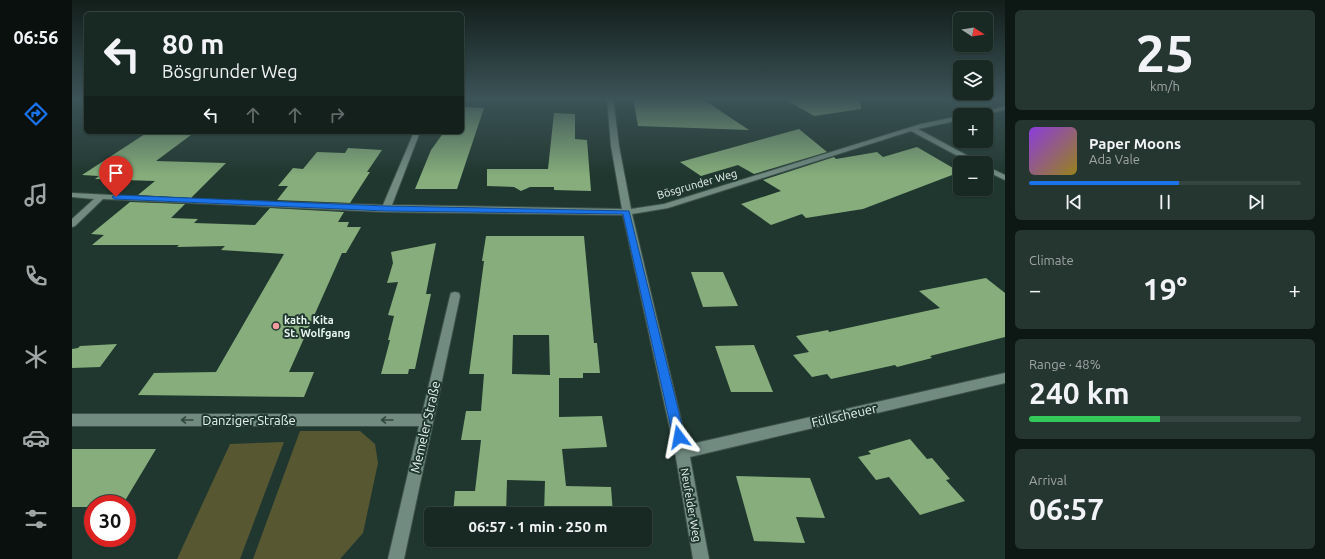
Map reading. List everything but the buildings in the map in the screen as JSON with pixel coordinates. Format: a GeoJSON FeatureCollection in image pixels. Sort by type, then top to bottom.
{"type":"FeatureCollection","features":[{"type":"Feature","properties":{"kind":"street","name":"Neufelder Weg"},"geometry":{"type":"LineString","coordinates":[[613,124],[615,146],[627,212],[682,452],[701,559]]}},
{"type":"Feature","properties":{"kind":"street","name":"Bösgrunder Weg"},"geometry":{"type":"LineString","coordinates":[[72,195],[386,209],[627,212],[665,206],[928,124]]}},
{"type":"Feature","properties":{"kind":"street"},"geometry":{"type":"LineString","coordinates":[[913,129],[964,156]]}},
{"type":"Feature","properties":{"kind":"street"},"geometry":{"type":"LineString","coordinates":[[386,209],[416,134]]}},
{"type":"Feature","properties":{"kind":"street"},"geometry":{"type":"LineString","coordinates":[[993,172],[1005,178]]}},
{"type":"Feature","properties":{"kind":"street"},"geometry":{"type":"LineString","coordinates":[[72,224],[101,197]]}},
{"type":"Feature","properties":{"kind":"street","name":"Memeler Straße"},"geometry":{"type":"LineString","coordinates":[[396,559],[455,296]]}},
{"type":"Feature","properties":{"kind":"street","name":"Füllscheuer"},"geometry":{"type":"LineString","coordinates":[[682,452],[1005,378]]}},
{"type":"Feature","properties":{"kind":"street","name":"Danziger Straße"},"geometry":{"type":"LineString","coordinates":[[72,420],[426,420]]}},
{"type":"Feature","properties":{"kind":"shaded area"},"geometry":{"type":"Polygon","coordinates":[[[300,431],[360,431],[375,444],[378,463],[363,533],[340,559],[253,559],[300,431]]]}},
{"type":"Feature","properties":{"kind":"shaded area"},"geometry":{"type":"Polygon","coordinates":[[[284,442],[240,559],[177,559],[230,444],[284,442]]]}},
{"type":"Feature","properties":{"kind":"place","name":"kath. Kita St. Wolfgang"},"geometry":{"type":"Point","coordinates":[276,326]}},
{"type":"Feature","properties":{"kind":"route"},"geometry":{"type":"LineString","coordinates":[[116,197],[386,209],[627,212],[679,437]]}}]}
